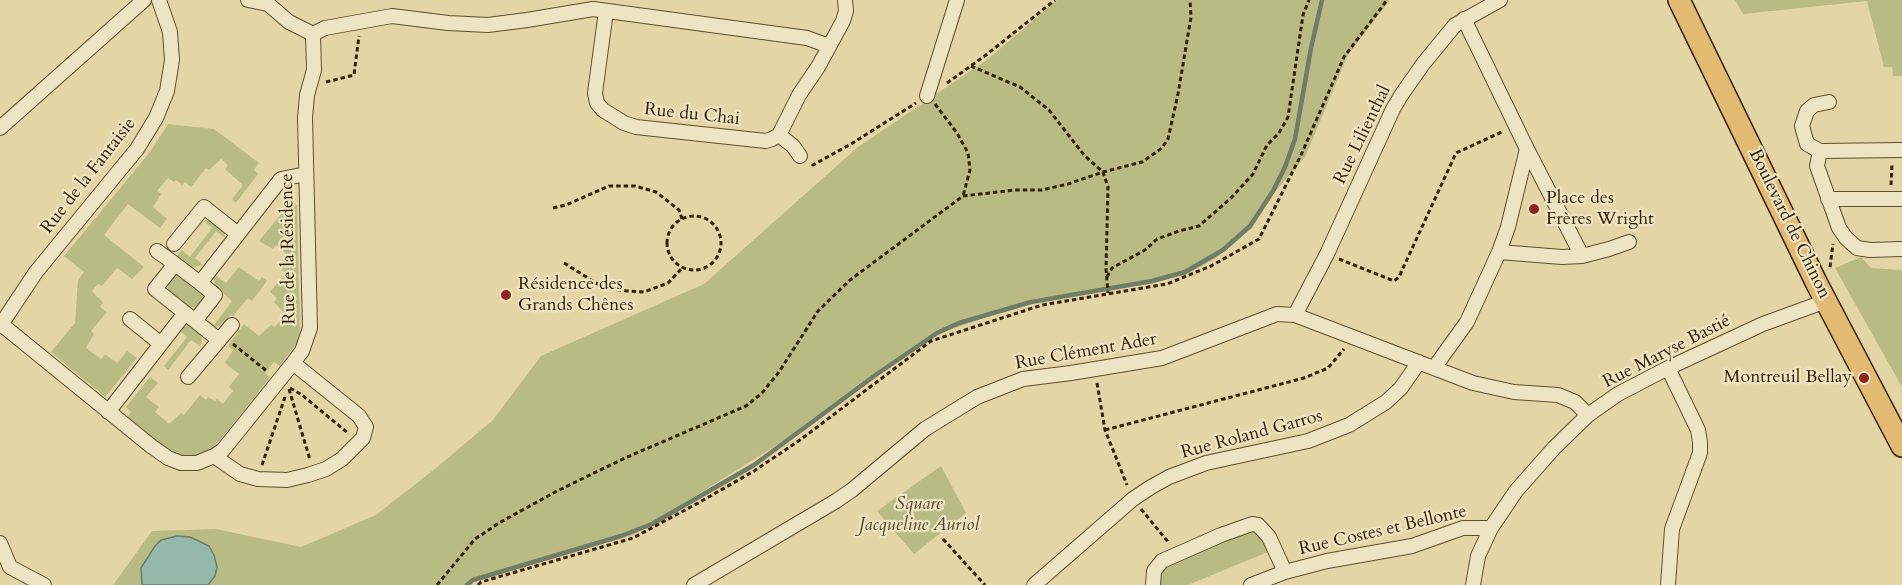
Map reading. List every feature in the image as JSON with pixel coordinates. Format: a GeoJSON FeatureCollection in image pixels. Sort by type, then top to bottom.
{"type":"FeatureCollection","features":[{"type":"Feature","properties":{"kind":"main road","name":"Boulevard de Chinon"},"geometry":{"type":"LineString","coordinates":[[1679,0],[1826,301],[1902,446]]}},
{"type":"Feature","properties":{"kind":"main road","name":"Boulevard de Chinon"},"geometry":{"type":"LineString","coordinates":[[1695,0],[1829,278],[1902,423]]}},
{"type":"Feature","properties":{"kind":"street"},"geometry":{"type":"LineString","coordinates":[[0,128],[144,0]]}},
{"type":"Feature","properties":{"kind":"street","name":"Rue de la Fantaisie"},"geometry":{"type":"LineString","coordinates":[[1,325],[36,272],[137,148],[156,118],[167,91],[172,60],[170,32],[159,0]]}},
{"type":"Feature","properties":{"kind":"street"},"geometry":{"type":"LineString","coordinates":[[248,0],[273,2],[290,22],[313,34],[325,28],[392,16],[448,24],[488,25],[598,7],[807,38],[829,45]]}},
{"type":"Feature","properties":{"kind":"street"},"geometry":{"type":"LineString","coordinates":[[800,156],[794,146],[779,135],[799,95],[814,74],[845,16],[844,0]]}},
{"type":"Feature","properties":{"kind":"street"},"geometry":{"type":"LineString","coordinates":[[927,96],[957,0]]}},
{"type":"Feature","properties":{"kind":"street","name":"Rue Lilienthal"},"geometry":{"type":"LineString","coordinates":[[1294,315],[1327,254],[1393,109],[1411,81],[1447,33],[1464,19],[1500,0]]}},
{"type":"Feature","properties":{"kind":"street","name":"Rue du Chai"},"geometry":{"type":"LineString","coordinates":[[598,7],[596,93],[597,103],[603,110],[624,123],[636,127],[766,141],[779,135]]}},
{"type":"Feature","properties":{"kind":"street"},"geometry":{"type":"LineString","coordinates":[[1464,19],[1582,256]]}},
{"type":"Feature","properties":{"kind":"street","name":"Rue de la Résidence"},"geometry":{"type":"LineString","coordinates":[[1,325],[151,446],[174,461],[188,464],[214,456],[232,441],[302,351],[310,328],[305,118],[315,59],[313,34]]}},
{"type":"Feature","properties":{"kind":"street"},"geometry":{"type":"LineString","coordinates":[[1829,102],[1814,105],[1807,111],[1802,126],[1807,144],[1820,151],[1897,150]]}},
{"type":"Feature","properties":{"kind":"street"},"geometry":{"type":"LineString","coordinates":[[1434,368],[1467,322],[1498,252],[1508,226],[1527,149]]}},
{"type":"Feature","properties":{"kind":"street"},"geometry":{"type":"LineString","coordinates":[[1820,151],[1817,166],[1839,228],[1846,238],[1857,248],[1901,249]]}},
{"type":"Feature","properties":{"kind":"street"},"geometry":{"type":"LineString","coordinates":[[200,283],[281,179],[306,174]]}},
{"type":"Feature","properties":{"kind":"street"},"geometry":{"type":"LineString","coordinates":[[1828,199],[1897,199]]}},
{"type":"Feature","properties":{"kind":"street"},"geometry":{"type":"LineString","coordinates":[[174,244],[204,207],[238,234]]}},
{"type":"Feature","properties":{"kind":"street"},"geometry":{"type":"LineString","coordinates":[[1498,252],[1562,257],[1582,256],[1629,242]]}},
{"type":"Feature","properties":{"kind":"street"},"geometry":{"type":"LineString","coordinates":[[108,412],[161,344],[215,295],[157,251]]}},
{"type":"Feature","properties":{"kind":"street"},"geometry":{"type":"LineString","coordinates":[[175,264],[155,289],[219,340]]}},
{"type":"Feature","properties":{"kind":"street","name":"Rue Maryse Bastié"},"geometry":{"type":"LineString","coordinates":[[1473,585],[1479,556],[1491,528],[1524,482],[1588,415],[1618,394],[1668,368],[1763,324],[1826,301]]}},
{"type":"Feature","properties":{"kind":"street","name":"Rue Clément Ader"},"geometry":{"type":"LineString","coordinates":[[694,585],[836,501],[925,429],[977,397],[1023,379],[1162,358],[1277,314],[1294,315],[1473,383],[1514,392],[1558,395],[1575,402],[1588,415]]}},
{"type":"Feature","properties":{"kind":"street"},"geometry":{"type":"LineString","coordinates":[[130,319],[161,344]]}},
{"type":"Feature","properties":{"kind":"street"},"geometry":{"type":"LineString","coordinates":[[188,377],[232,325]]}},
{"type":"Feature","properties":{"kind":"street","name":"Rue Roland Garros"},"geometry":{"type":"LineString","coordinates":[[1034,585],[1133,499],[1169,477],[1189,468],[1228,457],[1308,441],[1349,425],[1386,402],[1401,388],[1419,362]]}},
{"type":"Feature","properties":{"kind":"street"},"geometry":{"type":"LineString","coordinates":[[214,456],[234,471],[258,479],[287,480],[314,473],[333,464],[349,453],[363,438],[366,427],[359,416],[293,363]]}},
{"type":"Feature","properties":{"kind":"street"},"geometry":{"type":"LineString","coordinates":[[1668,368],[1698,430],[1700,442],[1700,453],[1672,529],[1668,585]]}},
{"type":"Feature","properties":{"kind":"street"},"geometry":{"type":"LineString","coordinates":[[1154,585],[1152,575],[1157,566],[1178,554],[1244,526],[1258,525],[1269,537],[1285,572]]}},
{"type":"Feature","properties":{"kind":"street","name":"Rue Costes et Bellonte"},"geometry":{"type":"LineString","coordinates":[[1251,585],[1285,572],[1327,561],[1395,550],[1463,528],[1491,528]]}},
{"type":"Feature","properties":{"kind":"street"},"geometry":{"type":"LineString","coordinates":[[0,543],[10,567],[44,585]]}},
{"type":"Feature","properties":{"kind":"path"},"geometry":{"type":"LineString","coordinates":[[436,585],[476,539],[499,523],[557,490],[746,406],[762,393],[779,372],[818,311],[850,280],[963,196],[1015,190],[1042,190],[1068,184],[1142,162],[1162,148],[1168,139],[1191,17],[1190,0]]}},
{"type":"Feature","properties":{"kind":"path"},"geometry":{"type":"LineString","coordinates":[[1107,277],[1112,268],[1145,250],[1157,239],[1199,226],[1231,198],[1253,174],[1267,145],[1279,133],[1288,117],[1303,15],[1309,0]]}},
{"type":"Feature","properties":{"kind":"path"},"geometry":{"type":"LineString","coordinates":[[478,585],[481,582],[633,538],[700,502],[754,471],[800,440],[931,341],[1042,306],[1167,284],[1211,266],[1259,239],[1301,155],[1344,57],[1388,0]]}},
{"type":"Feature","properties":{"kind":"path"},"geometry":{"type":"LineString","coordinates":[[310,86],[354,75],[361,21]]}},
{"type":"Feature","properties":{"kind":"path"},"geometry":{"type":"LineString","coordinates":[[971,66],[1027,92],[1048,110],[1084,155],[1103,172],[1108,187],[1108,293]]}},
{"type":"Feature","properties":{"kind":"path"},"geometry":{"type":"LineString","coordinates":[[927,96],[957,133],[968,153],[970,170],[963,196]]}},
{"type":"Feature","properties":{"kind":"path"},"geometry":{"type":"LineString","coordinates":[[1327,254],[1394,281],[1399,277],[1456,153],[1516,125]]}},
{"type":"Feature","properties":{"kind":"path"},"geometry":{"type":"LineString","coordinates":[[1897,150],[1897,199]]}},
{"type":"Feature","properties":{"kind":"path"},"geometry":{"type":"LineString","coordinates":[[552,208],[566,205],[609,186],[635,186],[656,192],[679,210],[682,219]]}},
{"type":"Feature","properties":{"kind":"path"},"geometry":{"type":"LineString","coordinates":[[695,216],[711,222],[717,228],[721,244],[719,253],[708,266],[692,270],[675,262],[670,254],[668,237],[672,228],[682,219],[695,216]]}},
{"type":"Feature","properties":{"kind":"path"},"geometry":{"type":"LineString","coordinates":[[1829,278],[1833,275],[1829,264],[1832,246],[1839,228]]}},
{"type":"Feature","properties":{"kind":"path"},"geometry":{"type":"LineString","coordinates":[[564,263],[604,288],[644,292],[668,283],[683,267]]}},
{"type":"Feature","properties":{"kind":"path"},"geometry":{"type":"LineString","coordinates":[[1106,430],[1304,378],[1328,368],[1354,338]]}},
{"type":"Feature","properties":{"kind":"path"},"geometry":{"type":"LineString","coordinates":[[1094,369],[1106,430],[1133,499],[1178,554]]}},
{"type":"Feature","properties":{"kind":"path"},"geometry":{"type":"LineString","coordinates":[[258,479],[288,387],[314,473]]}},
{"type":"Feature","properties":{"kind":"path"},"geometry":{"type":"LineString","coordinates":[[943,539],[985,585]]}},
{"type":"Feature","properties":{"kind":"green space"},"geometry":{"type":"Polygon","coordinates":[[[1057,0],[1390,0],[1348,55],[1305,157],[1274,193],[1252,228],[1216,258],[1187,274],[1150,284],[1038,298],[928,338],[823,416],[633,535],[501,571],[466,585],[113,585],[152,531],[216,529],[301,547],[376,515],[492,421],[541,356],[704,284],[858,147],[988,59],[1057,0]]]}},
{"type":"Feature","properties":{"kind":"green space"},"geometry":{"type":"Polygon","coordinates":[[[1735,0],[1902,0],[1902,76],[1893,76],[1892,67],[1884,67],[1867,1],[1743,14],[1735,0]]]}},
{"type":"Feature","properties":{"kind":"green space"},"geometry":{"type":"Polygon","coordinates":[[[168,124],[214,129],[259,163],[254,170],[258,174],[236,203],[232,199],[243,185],[225,169],[228,165],[221,159],[209,170],[206,168],[191,187],[185,182],[182,185],[168,178],[157,191],[161,194],[153,207],[167,219],[160,228],[128,204],[104,235],[144,267],[132,279],[117,268],[102,286],[98,284],[92,291],[103,303],[100,307],[107,312],[91,331],[94,334],[86,348],[101,359],[105,354],[117,363],[127,351],[137,358],[105,397],[51,352],[75,323],[78,280],[84,272],[64,256],[150,152],[168,124]]]}},
{"type":"Feature","properties":{"kind":"green space"},"geometry":{"type":"Polygon","coordinates":[[[291,202],[297,205],[300,329],[297,342],[280,366],[274,362],[265,373],[270,377],[219,442],[197,455],[185,457],[175,455],[127,417],[131,412],[126,407],[150,377],[158,383],[146,397],[159,407],[155,412],[169,424],[181,413],[184,415],[200,395],[206,400],[208,397],[215,401],[217,399],[223,404],[233,391],[229,387],[239,374],[225,363],[233,350],[228,346],[244,324],[259,336],[271,325],[275,327],[285,314],[274,302],[277,298],[270,292],[286,273],[282,270],[290,257],[276,245],[273,249],[259,241],[291,202]]]}},
{"type":"Feature","properties":{"kind":"green space"},"geometry":{"type":"Polygon","coordinates":[[[211,220],[225,232],[224,237],[216,231],[195,258],[203,265],[191,268],[176,257],[182,250],[190,257],[212,228],[204,221],[211,220]]]}},
{"type":"Feature","properties":{"kind":"green space"},"geometry":{"type":"Polygon","coordinates":[[[1861,257],[1871,268],[1902,270],[1902,387],[1835,268],[1861,257]]]}},
{"type":"Feature","properties":{"kind":"green space"},"geometry":{"type":"Polygon","coordinates":[[[239,267],[259,281],[262,277],[267,281],[252,301],[248,298],[233,316],[231,314],[221,326],[214,327],[205,318],[214,325],[232,301],[215,286],[213,274],[226,283],[239,267]]]}},
{"type":"Feature","properties":{"kind":"green space"},"geometry":{"type":"Polygon","coordinates":[[[176,275],[203,296],[196,307],[188,307],[168,291],[167,284],[176,275]]]}},
{"type":"Feature","properties":{"kind":"green space"},"geometry":{"type":"Polygon","coordinates":[[[189,325],[201,334],[202,342],[200,346],[191,340],[168,370],[164,366],[187,337],[179,330],[189,325]]]}},
{"type":"Feature","properties":{"kind":"green space","name":"Square Jacqueline Auriol"},"geometry":{"type":"Polygon","coordinates":[[[941,466],[966,513],[914,554],[877,511],[941,466]]]}},
{"type":"Feature","properties":{"kind":"green space"},"geometry":{"type":"Polygon","coordinates":[[[1258,528],[1268,552],[1188,585],[1160,585],[1158,571],[1179,558],[1258,528]]]}},
{"type":"Feature","properties":{"kind":"shaded area"},"geometry":{"type":"Polygon","coordinates":[[[177,536],[190,537],[209,546],[217,567],[215,576],[208,585],[142,585],[141,568],[155,546],[161,540],[177,536]]]}},
{"type":"Feature","properties":{"kind":"waterway"},"geometry":{"type":"LineString","coordinates":[[467,585],[473,580],[621,536],[652,524],[754,465],[877,374],[937,333],[959,323],[1031,302],[1152,281],[1185,272],[1223,250],[1250,226],[1273,191],[1285,167],[1295,139],[1322,0]]}},
{"type":"Feature","properties":{"kind":"place","name":"Place des Frères Wright"},"geometry":{"type":"Point","coordinates":[1534,209]}},
{"type":"Feature","properties":{"kind":"place","name":"Résidence des Grands Chênes"},"geometry":{"type":"Point","coordinates":[506,295]}},
{"type":"Feature","properties":{"kind":"place","name":"Montreuil Bellay"},"geometry":{"type":"Point","coordinates":[1864,378]}}]}
